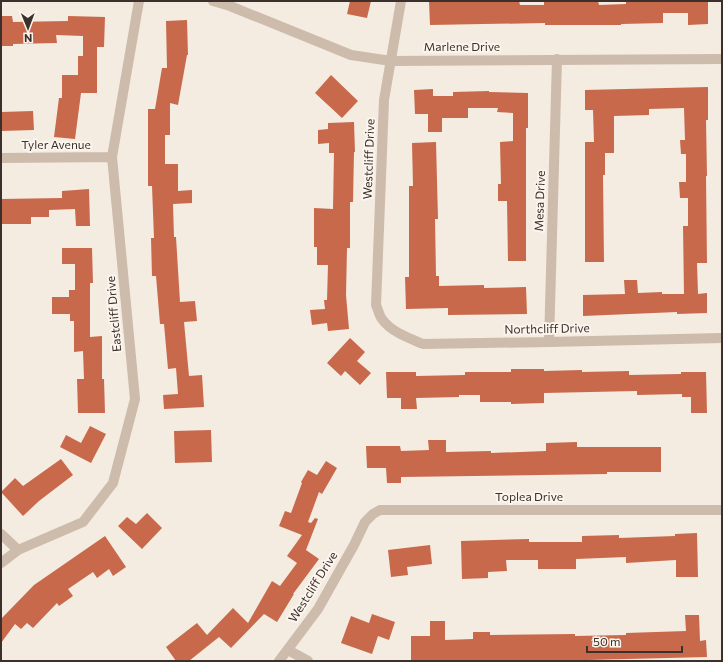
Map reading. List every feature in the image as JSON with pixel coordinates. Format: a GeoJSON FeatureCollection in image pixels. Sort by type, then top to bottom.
{"type":"FeatureCollection","features":[{"type":"Feature","properties":{"kind":"street","name":"Eastcliff Drive"},"geometry":{"type":"LineString","coordinates":[[1,563],[18,550],[82,522],[113,483],[135,399],[112,158],[139,1]]}},
{"type":"Feature","properties":{"kind":"street","name":"Marlene Drive"},"geometry":{"type":"LineString","coordinates":[[212,1],[230,6],[351,55],[391,61],[722,59]]}},
{"type":"Feature","properties":{"kind":"street","name":"Westcliff Drive"},"geometry":{"type":"LineString","coordinates":[[381,318],[376,305],[384,100],[401,1]]}},
{"type":"Feature","properties":{"kind":"street","name":"Mesa Drive"},"geometry":{"type":"LineString","coordinates":[[549,342],[557,60]]}},
{"type":"Feature","properties":{"kind":"street","name":"Tyler Avenue"},"geometry":{"type":"LineString","coordinates":[[1,158],[112,158]]}},
{"type":"Feature","properties":{"kind":"street","name":"Northcliff Drive"},"geometry":{"type":"LineString","coordinates":[[381,318],[388,326],[423,344],[722,338]]}},
{"type":"Feature","properties":{"kind":"street","name":"Toplea Drive"},"geometry":{"type":"LineString","coordinates":[[354,544],[365,522],[373,514],[380,510],[722,510]]}},
{"type":"Feature","properties":{"kind":"street"},"geometry":{"type":"LineString","coordinates":[[1,534],[18,550]]}},
{"type":"Feature","properties":{"kind":"street","name":"Westcliff Drive"},"geometry":{"type":"LineString","coordinates":[[279,661],[318,609],[354,544]]}},
{"type":"Feature","properties":{"kind":"street"},"geometry":{"type":"LineString","coordinates":[[288,650],[308,661]]}},
{"type":"Feature","properties":{"kind":"building"},"geometry":{"type":"Polygon","coordinates":[[[350,1],[371,1],[367,18],[347,14],[350,1]]]}},
{"type":"Feature","properties":{"kind":"building"},"geometry":{"type":"Polygon","coordinates":[[[429,1],[519,1],[520,5],[544,5],[544,1],[598,1],[599,5],[626,4],[626,1],[708,1],[708,24],[688,25],[688,13],[663,13],[663,23],[621,25],[545,25],[545,23],[430,25],[429,1]]]}},
{"type":"Feature","properties":{"kind":"building"},"geometry":{"type":"Polygon","coordinates":[[[1,16],[12,16],[13,22],[68,21],[68,16],[105,17],[104,47],[97,47],[97,93],[81,93],[75,139],[54,137],[59,98],[62,98],[62,75],[78,75],[78,56],[83,56],[83,36],[56,35],[57,43],[13,44],[13,46],[1,46],[1,16]]]}},
{"type":"Feature","properties":{"kind":"building"},"geometry":{"type":"Polygon","coordinates":[[[187,20],[188,55],[178,105],[170,103],[170,135],[165,135],[165,164],[178,164],[178,191],[192,190],[192,203],[173,204],[174,237],[176,237],[180,302],[195,301],[197,321],[184,322],[189,376],[202,375],[204,407],[164,409],[163,395],[178,394],[176,368],[168,369],[164,324],[160,324],[156,276],[152,276],[151,238],[154,238],[152,186],[148,186],[148,109],[155,109],[162,68],[167,68],[166,21],[187,20]]]}},
{"type":"Feature","properties":{"kind":"building"},"geometry":{"type":"Polygon","coordinates":[[[331,75],[358,101],[342,118],[315,93],[331,75]]]}},
{"type":"Feature","properties":{"kind":"building"},"geometry":{"type":"Polygon","coordinates":[[[708,87],[708,120],[706,120],[707,263],[697,263],[698,294],[707,293],[707,313],[677,314],[677,312],[583,316],[583,295],[625,294],[624,280],[637,280],[638,293],[662,292],[662,294],[684,294],[683,226],[688,226],[688,198],[680,198],[679,182],[686,182],[686,154],[681,154],[680,140],[685,140],[684,108],[649,109],[649,115],[614,116],[614,153],[605,153],[605,175],[603,175],[604,262],[585,262],[585,142],[594,142],[593,110],[585,110],[585,90],[708,87]]]}},
{"type":"Feature","properties":{"kind":"building"},"geometry":{"type":"Polygon","coordinates":[[[433,89],[433,96],[453,96],[453,92],[489,91],[528,93],[528,128],[526,128],[526,261],[508,261],[507,201],[498,201],[498,184],[501,184],[500,142],[513,141],[513,113],[497,112],[498,108],[468,108],[468,118],[442,118],[442,132],[428,132],[428,114],[415,114],[414,90],[433,89]]]}},
{"type":"Feature","properties":{"kind":"building"},"geometry":{"type":"Polygon","coordinates":[[[33,111],[34,130],[1,131],[1,112],[33,111]]]}},
{"type":"Feature","properties":{"kind":"building"},"geometry":{"type":"Polygon","coordinates":[[[354,122],[355,152],[353,202],[350,202],[350,248],[347,248],[346,295],[349,329],[328,331],[327,323],[312,325],[310,310],[325,309],[324,300],[327,300],[328,265],[317,265],[317,247],[314,247],[314,208],[333,209],[334,153],[329,153],[329,143],[318,144],[318,130],[328,129],[328,123],[354,122]]]}},
{"type":"Feature","properties":{"kind":"building"},"geometry":{"type":"Polygon","coordinates":[[[436,142],[438,219],[435,219],[436,276],[439,276],[439,286],[484,285],[484,288],[526,287],[527,314],[448,315],[448,308],[406,309],[405,277],[409,277],[409,186],[413,186],[412,143],[436,142]]]}},
{"type":"Feature","properties":{"kind":"building"},"geometry":{"type":"Polygon","coordinates":[[[89,189],[90,226],[76,226],[75,209],[49,210],[49,217],[31,217],[31,224],[1,224],[1,199],[62,198],[62,191],[89,189]]]}},
{"type":"Feature","properties":{"kind":"building"},"geometry":{"type":"Polygon","coordinates":[[[62,248],[92,248],[93,283],[90,283],[90,337],[102,336],[102,379],[104,379],[105,413],[78,413],[77,379],[84,379],[83,351],[74,352],[74,321],[70,321],[70,314],[52,314],[52,297],[69,297],[69,290],[75,290],[75,264],[62,264],[62,248]]]}},
{"type":"Feature","properties":{"kind":"building"},"geometry":{"type":"Polygon","coordinates":[[[350,338],[365,352],[357,361],[371,373],[360,385],[345,371],[341,376],[327,363],[350,338]]]}},
{"type":"Feature","properties":{"kind":"building"},"geometry":{"type":"Polygon","coordinates":[[[511,369],[544,369],[544,371],[582,370],[582,372],[629,371],[629,375],[706,372],[707,413],[691,413],[691,397],[682,397],[682,394],[637,395],[637,391],[544,393],[544,403],[511,404],[511,402],[480,402],[480,395],[416,398],[417,409],[401,409],[401,398],[387,398],[386,372],[416,372],[416,376],[465,375],[465,372],[511,372],[511,369]]]}},
{"type":"Feature","properties":{"kind":"building"},"geometry":{"type":"Polygon","coordinates":[[[90,426],[106,434],[91,463],[60,447],[66,435],[81,443],[90,426]]]}},
{"type":"Feature","properties":{"kind":"building"},"geometry":{"type":"Polygon","coordinates":[[[211,430],[212,462],[175,463],[174,431],[211,430]]]}},
{"type":"Feature","properties":{"kind":"building"},"geometry":{"type":"Polygon","coordinates":[[[428,440],[446,440],[446,452],[491,451],[491,453],[546,451],[546,443],[577,442],[577,447],[661,447],[661,472],[401,477],[401,483],[387,483],[386,468],[367,468],[366,446],[400,446],[401,451],[429,450],[428,440]]]}},
{"type":"Feature","properties":{"kind":"building"},"geometry":{"type":"Polygon","coordinates":[[[61,459],[73,475],[39,501],[23,516],[1,492],[15,478],[23,486],[61,459]]]}},
{"type":"Feature","properties":{"kind":"building"},"geometry":{"type":"Polygon","coordinates":[[[326,461],[337,468],[322,494],[319,492],[308,522],[311,523],[315,518],[318,519],[306,550],[319,559],[293,594],[277,622],[264,614],[231,648],[219,637],[189,661],[176,661],[166,647],[197,623],[207,635],[233,608],[248,623],[272,581],[280,586],[297,563],[287,556],[302,535],[279,526],[285,511],[291,513],[302,483],[301,482],[308,470],[317,475],[326,461]]]}},
{"type":"Feature","properties":{"kind":"building"},"geometry":{"type":"Polygon","coordinates":[[[147,513],[162,528],[142,549],[118,526],[127,517],[136,524],[147,513]]]}},
{"type":"Feature","properties":{"kind":"building"},"geometry":{"type":"Polygon","coordinates":[[[697,533],[698,577],[676,577],[676,560],[626,563],[626,557],[576,559],[576,569],[538,569],[538,560],[506,560],[507,571],[488,572],[488,578],[462,579],[461,541],[529,539],[529,542],[582,542],[582,536],[619,535],[619,538],[675,536],[675,534],[697,533]]]}},
{"type":"Feature","properties":{"kind":"building"},"geometry":{"type":"Polygon","coordinates":[[[105,536],[126,567],[113,576],[109,569],[97,578],[93,572],[68,589],[73,596],[59,606],[57,603],[33,628],[27,623],[21,629],[15,624],[1,643],[1,619],[34,585],[105,536]]]}},
{"type":"Feature","properties":{"kind":"building"},"geometry":{"type":"Polygon","coordinates":[[[430,545],[432,564],[407,567],[408,575],[391,577],[388,550],[430,545]]]}},
{"type":"Feature","properties":{"kind":"building"},"geometry":{"type":"Polygon","coordinates":[[[372,614],[395,622],[389,640],[378,636],[372,654],[341,643],[351,616],[369,623],[372,614]]]}},
{"type":"Feature","properties":{"kind":"building"},"geometry":{"type":"Polygon","coordinates":[[[685,615],[699,615],[700,641],[706,640],[707,657],[548,661],[411,660],[411,636],[430,636],[430,621],[445,621],[445,640],[473,639],[473,632],[490,632],[490,635],[575,634],[575,636],[626,635],[626,633],[686,631],[685,615]]]}}]}
